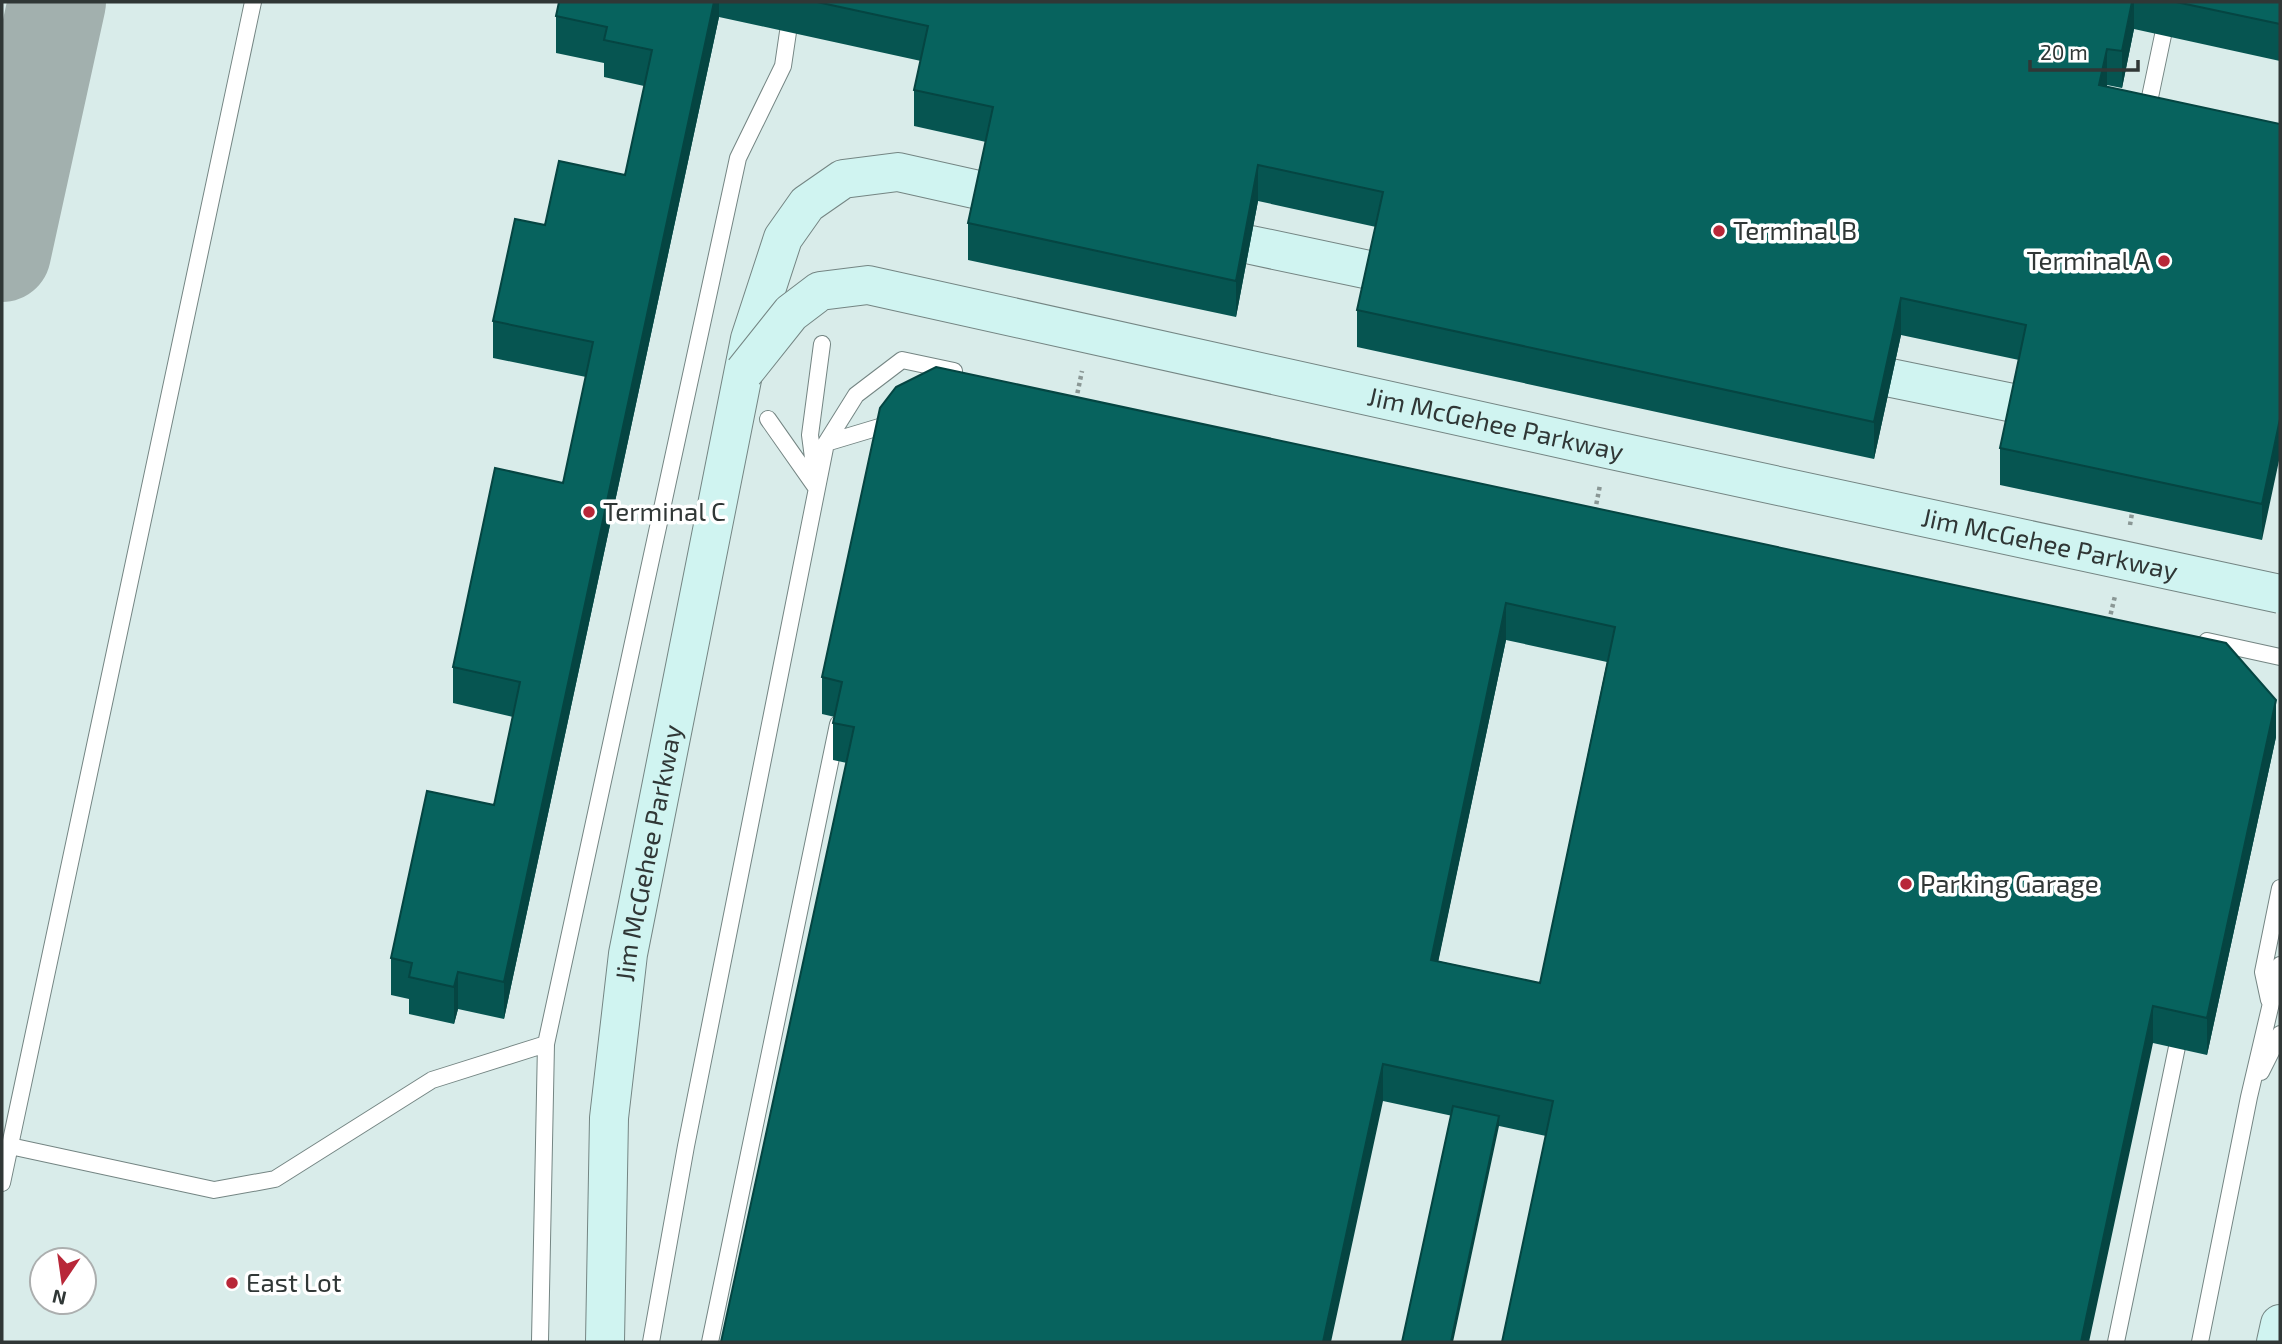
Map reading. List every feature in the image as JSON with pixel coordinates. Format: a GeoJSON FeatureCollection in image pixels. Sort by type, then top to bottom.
{"type":"FeatureCollection","features":[{"type":"Feature","properties":{"kind":"main road","name":"Jim McGehee Parkway"},"geometry":{"type":"LineString","coordinates":[[605,1342],[609,1118],[628,954],[750,339],[783,238],[807,204],[843,179],[898,172],[983,191]]}},
{"type":"Feature","properties":{"kind":"main road"},"geometry":{"type":"LineString","coordinates":[[1251,245],[1374,271]]}},
{"type":"Feature","properties":{"kind":"main road","name":"Jim McGehee Parkway"},"geometry":{"type":"LineString","coordinates":[[744,372],[791,313],[820,291],[868,285],[1607,449],[2280,594]]}},
{"type":"Feature","properties":{"kind":"main road"},"geometry":{"type":"LineString","coordinates":[[1891,378],[2018,404]]}},
{"type":"Feature","properties":{"kind":"main road"},"geometry":{"type":"LineString","coordinates":[[2276,1342],[2280,1324]]}},
{"type":"Feature","properties":{"kind":"lane"},"geometry":{"type":"LineString","coordinates":[[2,1183],[253,2]]}},
{"type":"Feature","properties":{"kind":"lane"},"geometry":{"type":"LineString","coordinates":[[2145,122],[2170,2]]}},
{"type":"Feature","properties":{"kind":"lane"},"geometry":{"type":"LineString","coordinates":[[540,1341],[546,1044],[738,158],[783,66],[788,32]]}},
{"type":"Feature","properties":{"kind":"lane"},"geometry":{"type":"LineString","coordinates":[[817,490],[810,435],[822,344]]}},
{"type":"Feature","properties":{"kind":"lane"},"geometry":{"type":"LineString","coordinates":[[651,1342],[688,1132],[826,443],[856,395],[902,360],[974,376]]}},
{"type":"Feature","properties":{"kind":"lane"},"geometry":{"type":"LineString","coordinates":[[768,419],[817,490]]}},
{"type":"Feature","properties":{"kind":"lane"},"geometry":{"type":"LineString","coordinates":[[826,443],[905,425],[896,428],[893,441]]}},
{"type":"Feature","properties":{"kind":"lane"},"geometry":{"type":"LineString","coordinates":[[2185,636],[2280,657]]}},
{"type":"Feature","properties":{"kind":"lane"},"geometry":{"type":"LineString","coordinates":[[710,1342],[840,712]]}},
{"type":"Feature","properties":{"kind":"lane"},"geometry":{"type":"LineString","coordinates":[[2270,1006],[2263,972],[2280,888]]}},
{"type":"Feature","properties":{"kind":"lane"},"geometry":{"type":"LineString","coordinates":[[2200,1342],[2249,1097],[2280,965]]}},
{"type":"Feature","properties":{"kind":"lane"},"geometry":{"type":"LineString","coordinates":[[2116,1342],[2177,1047],[2191,1015]]}},
{"type":"Feature","properties":{"kind":"lane"},"geometry":{"type":"LineString","coordinates":[[2249,1097],[2280,1034]]}},
{"type":"Feature","properties":{"kind":"lane"},"geometry":{"type":"LineString","coordinates":[[10,1146],[214,1190],[275,1180],[432,1080],[546,1044]]}},
{"type":"Feature","properties":{"kind":"building"},"geometry":{"type":"Polygon","coordinates":[[[559,2],[714,2],[504,982],[458,972],[454,987],[409,977],[412,963],[391,958],[427,791],[494,805],[520,682],[453,667],[495,468],[563,483],[593,342],[493,321],[515,219],[545,225],[559,161],[625,175],[652,50],[604,40],[607,27],[556,16],[559,2]]]}},
{"type":"Feature","properties":{"kind":"building","name":"Terminal B"},"geometry":{"type":"Polygon","coordinates":[[[817,2],[2132,2],[2122,51],[2107,49],[2099,85],[2280,124],[2280,419],[2262,504],[2000,448],[2026,325],[1901,298],[1874,422],[1357,310],[1383,192],[1258,165],[1236,281],[968,223],[993,107],[914,90],[928,26],[817,2]]]}},
{"type":"Feature","properties":{"kind":"building"},"geometry":{"type":"Polygon","coordinates":[[[2176,2],[2280,2],[2280,24],[2176,2]]]}},
{"type":"Feature","properties":{"kind":"building","name":"Parking Garage"},"geometry":{"type":"Polygon","coordinates":[[[936,367],[2226,643],[2276,700],[2207,1018],[2153,1006],[2081,1342],[1502,1342],[1553,1101],[1383,1064],[1323,1342],[721,1342],[854,727],[833,723],[842,682],[822,677],[880,408],[896,387],[936,367]],[[1506,603],[1431,960],[1540,983],[1615,627],[1506,603]]]}},
{"type":"Feature","properties":{"kind":"building"},"geometry":{"type":"Polygon","coordinates":[[[1453,1106],[1499,1116],[1451,1342],[1402,1342],[1453,1106]]]}},
{"type":"Feature","properties":{"kind":"taxiway"},"geometry":{"type":"LineString","coordinates":[[2,253],[57,2]]}},
{"type":"Feature","properties":{"kind":"place","name":"Terminal B"},"geometry":{"type":"Point","coordinates":[1719,231]}},
{"type":"Feature","properties":{"kind":"place","name":"Terminal A"},"geometry":{"type":"Point","coordinates":[2164,261]}},
{"type":"Feature","properties":{"kind":"place","name":"Terminal C"},"geometry":{"type":"Point","coordinates":[589,512]}},
{"type":"Feature","properties":{"kind":"place","name":"Parking Garage"},"geometry":{"type":"Point","coordinates":[1906,884]}},
{"type":"Feature","properties":{"kind":"place","name":"East Lot"},"geometry":{"type":"Point","coordinates":[232,1283]}}]}
